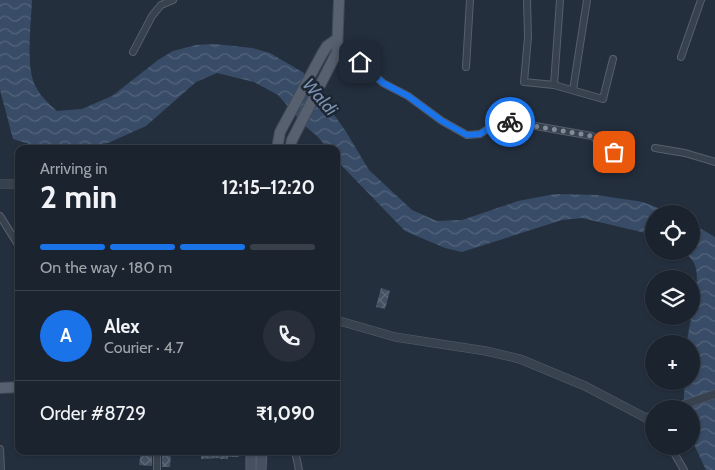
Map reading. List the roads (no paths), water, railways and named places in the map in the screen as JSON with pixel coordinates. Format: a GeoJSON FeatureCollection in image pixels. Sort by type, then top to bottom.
{"type":"FeatureCollection","features":[{"type":"Feature","properties":{"kind":"main road"},"geometry":{"type":"LineString","coordinates":[[291,144],[337,52],[339,0]]}},
{"type":"Feature","properties":{"kind":"main road"},"geometry":{"type":"LineString","coordinates":[[278,145],[280,132],[327,46],[337,39]]}},
{"type":"Feature","properties":{"kind":"main road"},"geometry":{"type":"LineString","coordinates":[[0,388],[15,387]]}},
{"type":"Feature","properties":{"kind":"main road"},"geometry":{"type":"LineString","coordinates":[[251,455],[251,470]]}},
{"type":"Feature","properties":{"kind":"main road"},"geometry":{"type":"LineString","coordinates":[[261,470],[262,455]]}},
{"type":"Feature","properties":{"kind":"street"},"geometry":{"type":"LineString","coordinates":[[133,52],[152,16],[161,5],[174,0]]}},
{"type":"Feature","properties":{"kind":"street"},"geometry":{"type":"LineString","coordinates":[[466,67],[470,0]]}},
{"type":"Feature","properties":{"kind":"street"},"geometry":{"type":"LineString","coordinates":[[527,0],[528,37],[524,82],[554,85],[603,99],[612,59]]}},
{"type":"Feature","properties":{"kind":"street"},"geometry":{"type":"LineString","coordinates":[[554,85],[560,0]]}},
{"type":"Feature","properties":{"kind":"street"},"geometry":{"type":"LineString","coordinates":[[574,90],[587,0]]}},
{"type":"Feature","properties":{"kind":"street"},"geometry":{"type":"LineString","coordinates":[[681,57],[701,0]]}},
{"type":"Feature","properties":{"kind":"street"},"geometry":{"type":"LineString","coordinates":[[337,52],[348,51],[383,83],[408,96],[442,121],[467,135],[480,134],[494,125],[503,122],[513,122],[592,136],[614,152]]}},
{"type":"Feature","properties":{"kind":"street"},"geometry":{"type":"LineString","coordinates":[[655,148],[685,153],[715,162]]}},
{"type":"Feature","properties":{"kind":"street"},"geometry":{"type":"LineString","coordinates":[[0,184],[15,184]]}},
{"type":"Feature","properties":{"kind":"street"},"geometry":{"type":"LineString","coordinates":[[0,216],[15,240]]}},
{"type":"Feature","properties":{"kind":"street"},"geometry":{"type":"LineString","coordinates":[[340,321],[395,337],[486,351],[520,359],[585,386],[645,415]]}},
{"type":"Feature","properties":{"kind":"street"},"geometry":{"type":"LineString","coordinates":[[697,400],[715,394]]}},
{"type":"Feature","properties":{"kind":"street"},"geometry":{"type":"LineString","coordinates":[[0,449],[0,470]]}},
{"type":"Feature","properties":{"kind":"street"},"geometry":{"type":"LineString","coordinates":[[157,455],[157,470]]}},
{"type":"Feature","properties":{"kind":"street"},"geometry":{"type":"LineString","coordinates":[[296,455],[299,470]]}},
{"type":"Feature","properties":{"kind":"street"},"geometry":{"type":"LineString","coordinates":[[675,455],[684,470]]}},
{"type":"Feature","properties":{"kind":"water","name":"Waldi"},"geometry":{"type":"Polygon","coordinates":[[[0,0],[32,0],[30,65],[32,75],[38,91],[57,111],[82,109],[112,96],[158,60],[173,51],[196,45],[215,44],[252,48],[270,53],[304,73],[345,130],[369,170],[412,210],[437,221],[462,220],[518,201],[555,194],[597,195],[643,202],[650,205],[645,205],[645,233],[582,218],[562,220],[462,252],[445,248],[405,231],[340,164],[340,145],[325,145],[278,95],[254,82],[217,73],[196,82],[146,126],[108,143],[95,145],[32,145],[13,139],[0,90],[0,0]]]}},
{"type":"Feature","properties":{"kind":"water"},"geometry":{"type":"Polygon","coordinates":[[[700,228],[715,237],[715,470],[706,470],[699,455],[700,400],[684,400],[684,390],[700,390],[700,335],[688,335],[690,325],[700,325],[700,270],[696,270],[692,260],[700,260],[700,228]]]}}]}
